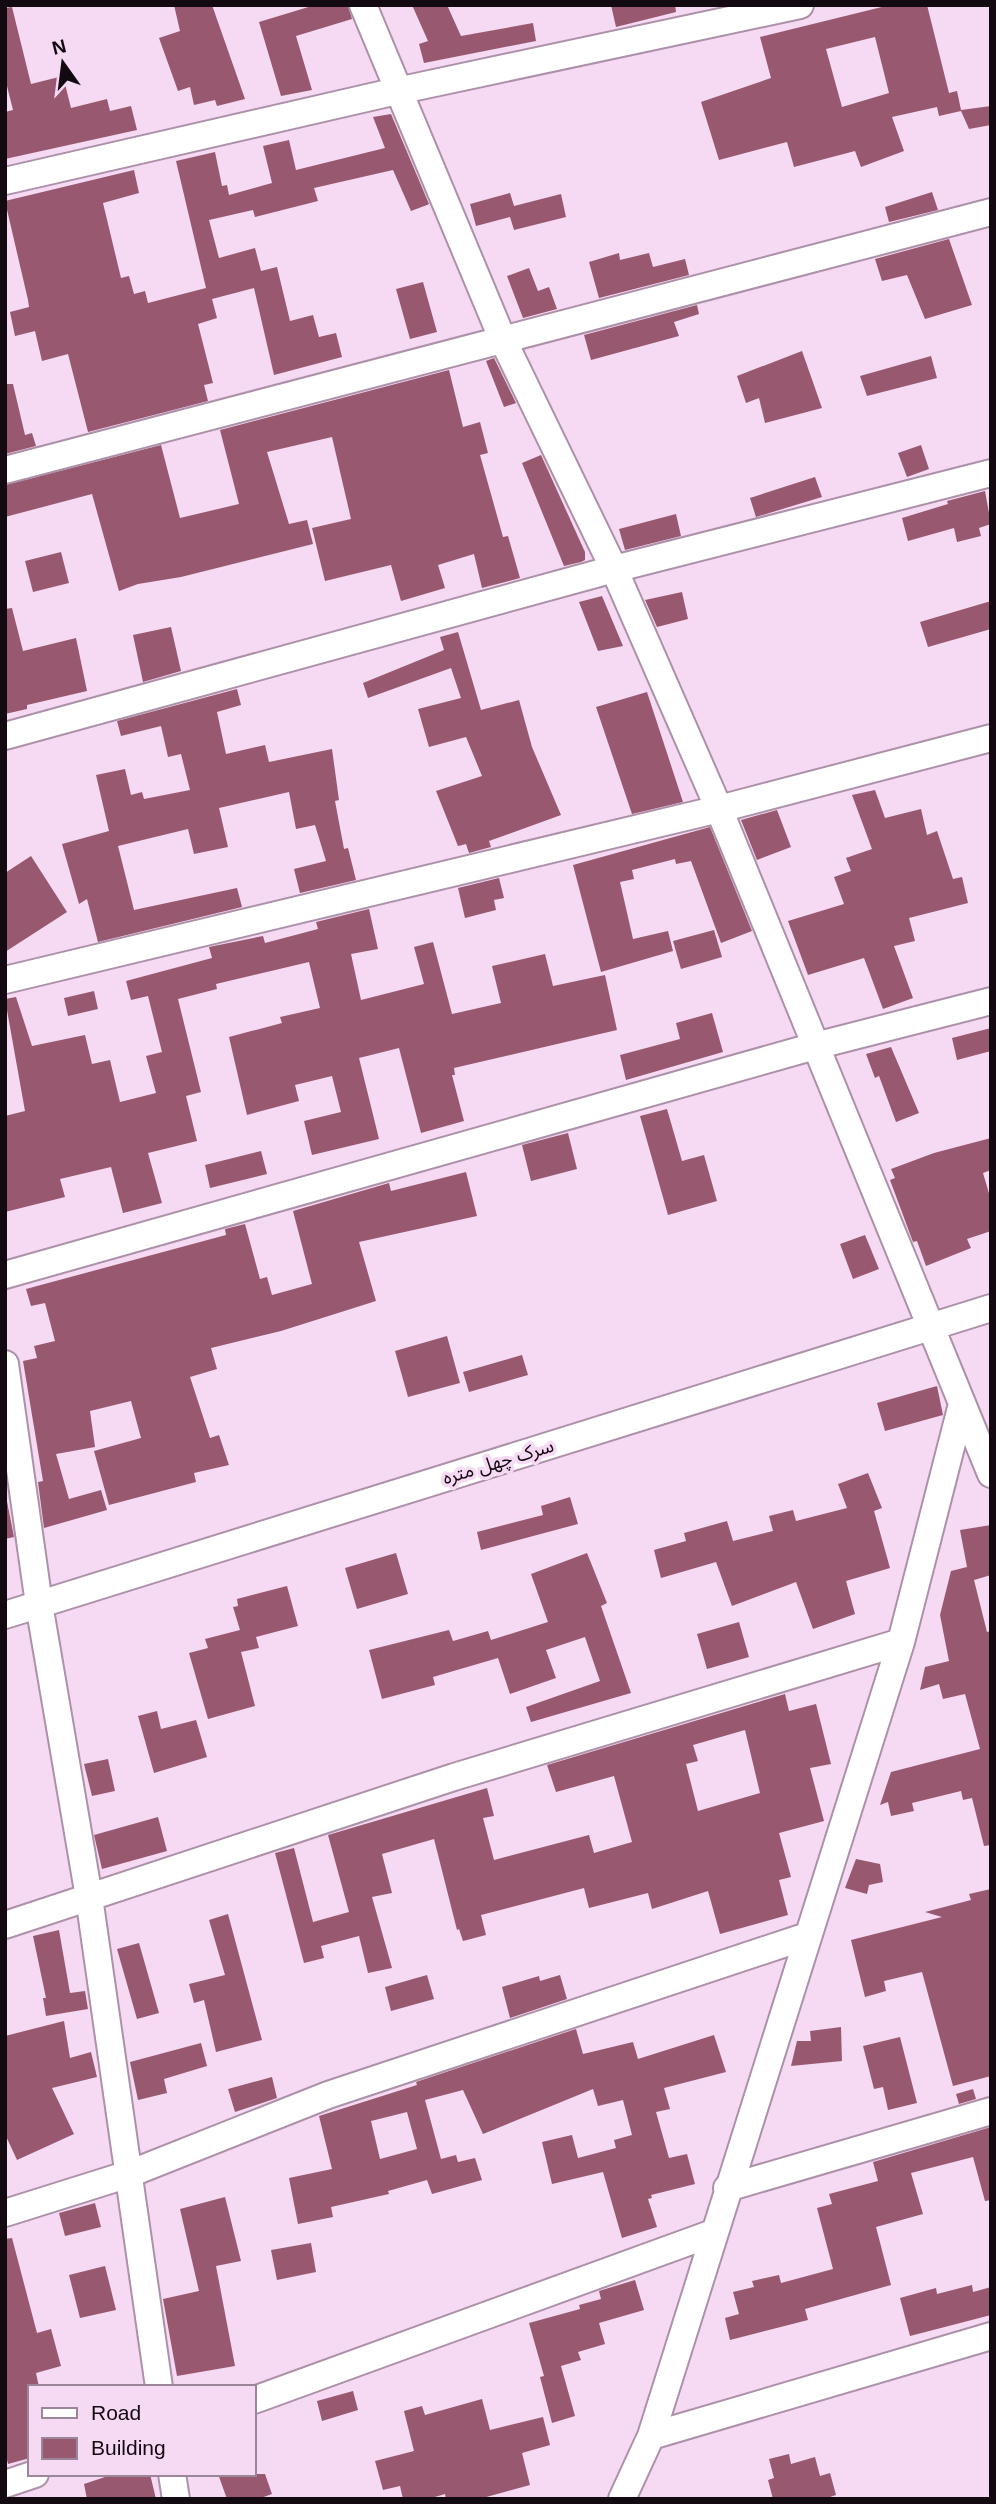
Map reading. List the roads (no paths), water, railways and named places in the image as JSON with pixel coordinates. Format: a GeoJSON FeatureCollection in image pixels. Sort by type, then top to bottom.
{"type":"FeatureCollection","features":[{"type":"Feature","properties":{"kind":"street"},"geometry":{"type":"LineString","coordinates":[[363,5],[502,338],[614,569],[719,808],[991,1474]]}},
{"type":"Feature","properties":{"kind":"street"},"geometry":{"type":"LineString","coordinates":[[5,181],[397,91],[699,16],[800,5]]}},
{"type":"Feature","properties":{"kind":"street"},"geometry":{"type":"LineString","coordinates":[[5,470],[991,212]]}},
{"type":"Feature","properties":{"kind":"street"},"geometry":{"type":"LineString","coordinates":[[5,736],[614,569],[991,473]]}},
{"type":"Feature","properties":{"kind":"street"},"geometry":{"type":"LineString","coordinates":[[5,980],[719,808],[991,738]]}},
{"type":"Feature","properties":{"kind":"street"},"geometry":{"type":"LineString","coordinates":[[5,1275],[815,1046],[991,1001]]}},
{"type":"Feature","properties":{"kind":"street","name":"سرک چهل متره"},"geometry":{"type":"LineString","coordinates":[[5,1615],[991,1308]]}},
{"type":"Feature","properties":{"kind":"street"},"geometry":{"type":"LineString","coordinates":[[5,1364],[39,1604],[89,1897],[159,2385]]}},
{"type":"Feature","properties":{"kind":"street"},"geometry":{"type":"LineString","coordinates":[[622,2499],[651,2436],[901,1642],[962,1404]]}},
{"type":"Feature","properties":{"kind":"street"},"geometry":{"type":"LineString","coordinates":[[5,1925],[454,1776],[901,1642]]}},
{"type":"Feature","properties":{"kind":"street"},"geometry":{"type":"LineString","coordinates":[[5,2213],[129,2174],[328,2095],[807,1936]]}},
{"type":"Feature","properties":{"kind":"street"},"geometry":{"type":"LineString","coordinates":[[727,2188],[991,2111]]}},
{"type":"Feature","properties":{"kind":"street"},"geometry":{"type":"LineString","coordinates":[[256,2399],[713,2233]]}},
{"type":"Feature","properties":{"kind":"street"},"geometry":{"type":"LineString","coordinates":[[651,2436],[991,2336]]}},
{"type":"Feature","properties":{"kind":"street"},"geometry":{"type":"LineString","coordinates":[[5,2484],[30,2476]]}},
{"type":"Feature","properties":{"kind":"street"},"geometry":{"type":"LineString","coordinates":[[172,2476],[176,2499]]}}]}
